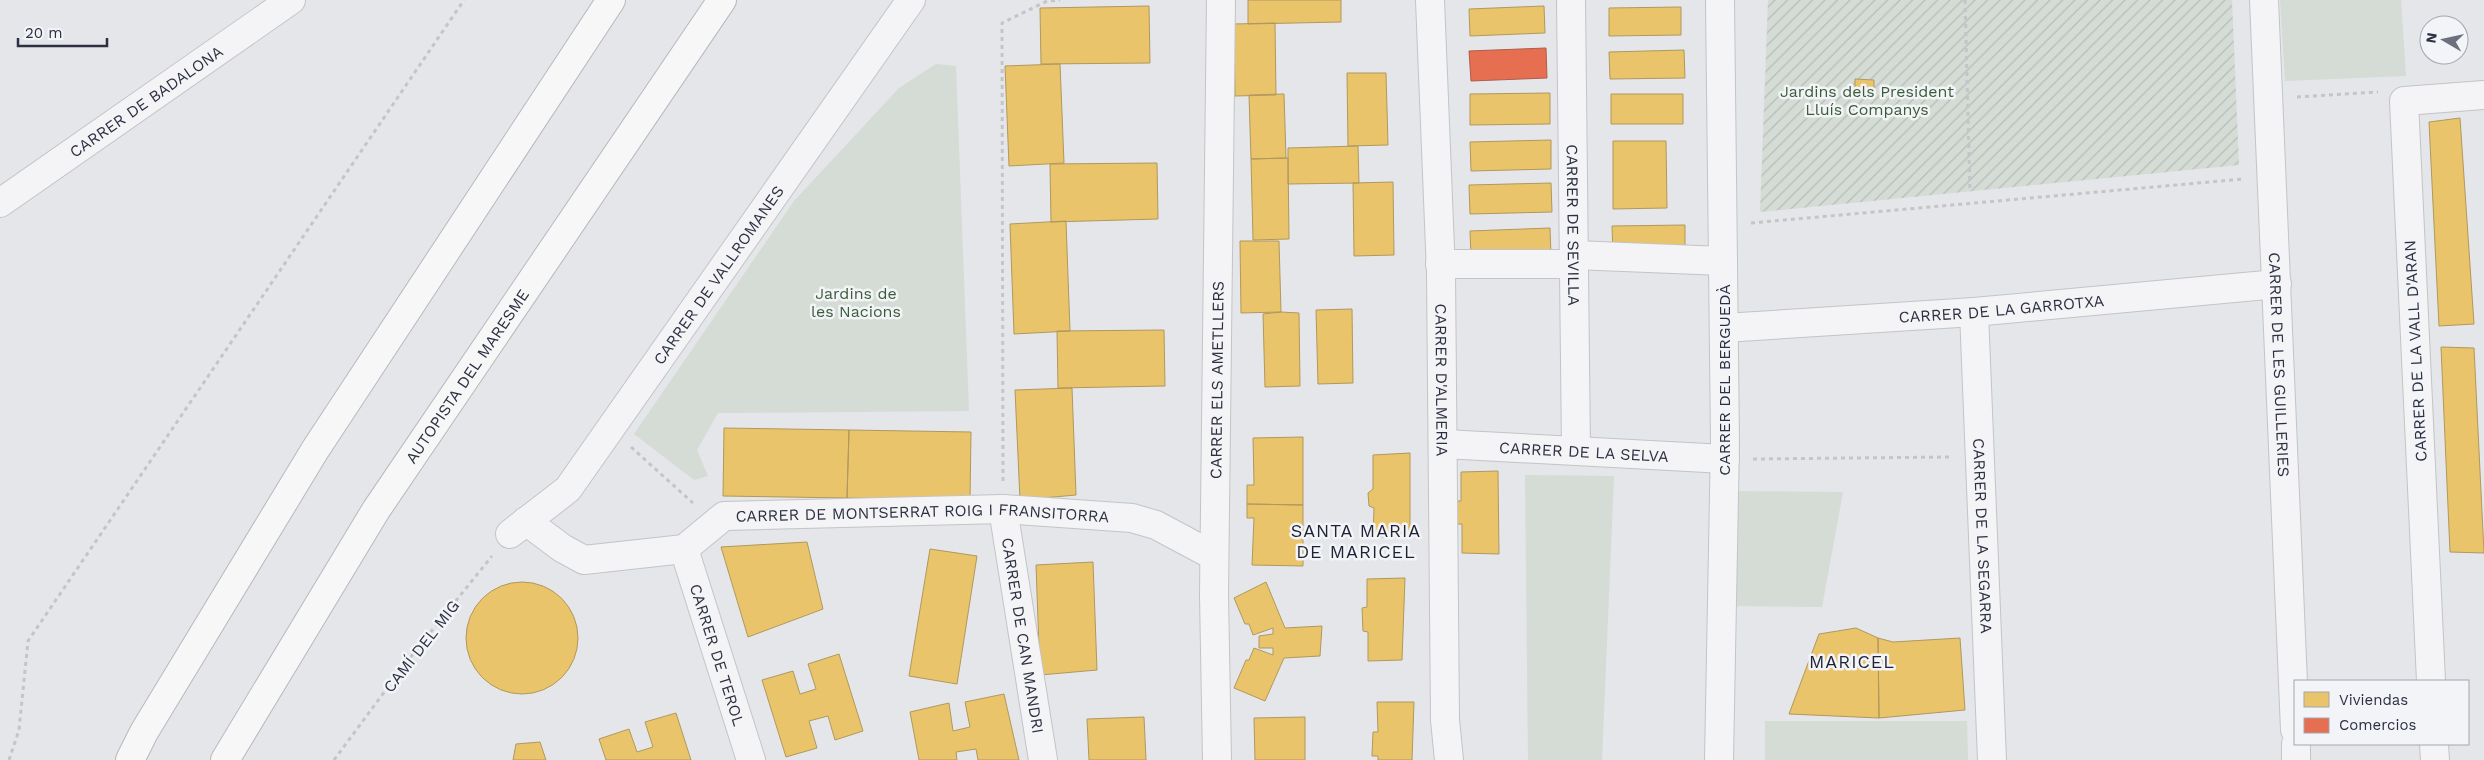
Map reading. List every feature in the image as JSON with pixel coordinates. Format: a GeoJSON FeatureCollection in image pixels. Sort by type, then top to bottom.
{"type":"FeatureCollection","features":[{"type":"Feature","properties":{"kind":"highway"},"geometry":{"type":"LineString","coordinates":[[130,760],[144,732],[315,450],[611,0]]}},
{"type":"Feature","properties":{"kind":"highway","name":"AUTOPISTA DEL MARESME"},"geometry":{"type":"LineString","coordinates":[[225,760],[376,510],[722,0]]}},
{"type":"Feature","properties":{"kind":"street","name":"CARRER DE BADALONA"},"geometry":{"type":"LineString","coordinates":[[0,204],[291,0]]}},
{"type":"Feature","properties":{"kind":"street","name":"CARRER DE VALLROMANES"},"geometry":{"type":"LineString","coordinates":[[518,528],[568,488],[911,0]]}},
{"type":"Feature","properties":{"kind":"street","name":"CARRER ELS AMETLLERS"},"geometry":{"type":"LineString","coordinates":[[1217,760],[1214,556],[1221,0]]}},
{"type":"Feature","properties":{"kind":"street","name":"CARRER D'ALMERIA"},"geometry":{"type":"LineString","coordinates":[[1430,0],[1440,264],[1444,444],[1446,720],[1449,760]]}},
{"type":"Feature","properties":{"kind":"street","name":"CARRER DE SEVILLA"},"geometry":{"type":"LineString","coordinates":[[1572,0],[1576,450]]}},
{"type":"Feature","properties":{"kind":"street","name":"CARRER DEL BERGUEDÀ"},"geometry":{"type":"LineString","coordinates":[[1719,760],[1725,459],[1720,0]]}},
{"type":"Feature","properties":{"kind":"street","name":"CARRER DE LES GUILLERIES"},"geometry":{"type":"LineString","coordinates":[[2264,0],[2273,176],[2294,705]]}},
{"type":"Feature","properties":{"kind":"street"},"geometry":{"type":"LineString","coordinates":[[2404,100],[2484,96]]}},
{"type":"Feature","properties":{"kind":"street","name":"CARRER DE LA VALL D'ARAN"},"geometry":{"type":"LineString","coordinates":[[2404,100],[2431,680]]}},
{"type":"Feature","properties":{"kind":"street"},"geometry":{"type":"LineString","coordinates":[[1440,264],[1574,260],[1723,261]]}},
{"type":"Feature","properties":{"kind":"street","name":"CARRER DE LA GARROTXA"},"geometry":{"type":"LineString","coordinates":[[1724,328],[1974,312],[2277,284]]}},
{"type":"Feature","properties":{"kind":"street","name":"CARRER DE LA SEGARRA"},"geometry":{"type":"LineString","coordinates":[[1974,312],[1992,760]]}},
{"type":"Feature","properties":{"kind":"street","name":"CARRER DE LA SELVA"},"geometry":{"type":"LineString","coordinates":[[1444,444],[1725,459]]}},
{"type":"Feature","properties":{"kind":"street","name":"CARRER DE MONTSERRAT ROIG I FRANSITORRA"},"geometry":{"type":"LineString","coordinates":[[684,549],[724,516],[1003,509],[1132,518],[1156,525],[1214,556]]}},
{"type":"Feature","properties":{"kind":"street","name":"CARRER DE CAN MANDRI"},"geometry":{"type":"LineString","coordinates":[[1003,509],[1042,760]]}},
{"type":"Feature","properties":{"kind":"street"},"geometry":{"type":"LineString","coordinates":[[518,528],[584,560],[684,549]]}},
{"type":"Feature","properties":{"kind":"street","name":"CARRER DE TEROL"},"geometry":{"type":"LineString","coordinates":[[684,549],[751,760]]}},
{"type":"Feature","properties":{"kind":"street"},"geometry":{"type":"LineString","coordinates":[[2296,745],[2296,760]]}},
{"type":"Feature","properties":{"kind":"street"},"geometry":{"type":"LineString","coordinates":[[2434,745],[2435,760]]}},
{"type":"Feature","properties":{"kind":"path"},"geometry":{"type":"LineString","coordinates":[[10,760],[19,730],[28,641],[464,0]]}},
{"type":"Feature","properties":{"kind":"path"},"geometry":{"type":"LineString","coordinates":[[1003,509],[1002,23],[1047,1],[1060,0]]}},
{"type":"Feature","properties":{"kind":"path"},"geometry":{"type":"LineString","coordinates":[[1965,0],[1970,192]]}},
{"type":"Feature","properties":{"kind":"path"},"geometry":{"type":"LineString","coordinates":[[2269,99],[2403,90],[2404,100]]}},
{"type":"Feature","properties":{"kind":"path"},"geometry":{"type":"LineString","coordinates":[[1722,225],[2273,176]]}},
{"type":"Feature","properties":{"kind":"path"},"geometry":{"type":"LineString","coordinates":[[610,428],[715,524]]}},
{"type":"Feature","properties":{"kind":"path"},"geometry":{"type":"LineString","coordinates":[[1725,459],[1980,457]]}},
{"type":"Feature","properties":{"kind":"path","name":"CAMÍ DEL MIG"},"geometry":{"type":"LineString","coordinates":[[334,760],[405,664],[518,528]]}},
{"type":"Feature","properties":{"kind":"green space","name":"Jardins dels President Lluís Companys"},"geometry":{"type":"Polygon","coordinates":[[[1768,0],[2232,0],[2239,165],[1760,212],[1768,0]]]}},
{"type":"Feature","properties":{"kind":"green space"},"geometry":{"type":"Polygon","coordinates":[[[2280,0],[2401,0],[2406,76],[2285,81],[2280,0]]]}},
{"type":"Feature","properties":{"kind":"green space","name":"Jardins de les Nacions"},"geometry":{"type":"Polygon","coordinates":[[[936,64],[956,66],[969,411],[718,413],[697,450],[708,476],[694,480],[634,434],[794,201],[899,88],[936,64]]]}},
{"type":"Feature","properties":{"kind":"green space"},"geometry":{"type":"Polygon","coordinates":[[[1525,475],[1614,476],[1602,760],[1528,760],[1525,475]]]}},
{"type":"Feature","properties":{"kind":"green space"},"geometry":{"type":"Polygon","coordinates":[[[1729,491],[1843,492],[1822,607],[1726,606],[1729,491]]]}},
{"type":"Feature","properties":{"kind":"green space"},"geometry":{"type":"Polygon","coordinates":[[[1765,721],[1967,721],[1968,760],[1765,760],[1765,721]]]}},
{"type":"Feature","properties":{"kind":"building: Viviendas"},"geometry":{"type":"Polygon","coordinates":[[[1248,0],[1341,0],[1341,22],[1248,24],[1248,0]]]}},
{"type":"Feature","properties":{"kind":"building: Viviendas"},"geometry":{"type":"Polygon","coordinates":[[[1149,6],[1150,63],[1041,64],[1040,8],[1149,6]]]}},
{"type":"Feature","properties":{"kind":"building: Viviendas"},"geometry":{"type":"Polygon","coordinates":[[[1544,6],[1545,33],[1470,36],[1469,9],[1544,6]]]}},
{"type":"Feature","properties":{"kind":"building: Viviendas"},"geometry":{"type":"Polygon","coordinates":[[[1681,7],[1681,35],[1609,36],[1609,8],[1681,7]]]}},
{"type":"Feature","properties":{"kind":"building: Viviendas"},"geometry":{"type":"Polygon","coordinates":[[[1275,23],[1276,95],[1235,96],[1234,24],[1275,23]]]}},
{"type":"Feature","properties":{"kind":"building: Viviendas"},"geometry":{"type":"Polygon","coordinates":[[[1684,50],[1685,78],[1610,79],[1609,52],[1684,50]]]}},
{"type":"Feature","properties":{"kind":"building: Viviendas"},"geometry":{"type":"Polygon","coordinates":[[[1060,64],[1064,163],[1009,166],[1005,66],[1060,64]]]}},
{"type":"Feature","properties":{"kind":"building: Viviendas"},"geometry":{"type":"Polygon","coordinates":[[[1347,73],[1386,73],[1388,145],[1348,146],[1347,73]]]}},
{"type":"Feature","properties":{"kind":"building: Viviendas"},"geometry":{"type":"Polygon","coordinates":[[[1855,79],[1874,80],[1874,92],[1855,91],[1855,79]]]}},
{"type":"Feature","properties":{"kind":"building: Viviendas"},"geometry":{"type":"Polygon","coordinates":[[[1550,93],[1550,124],[1470,125],[1470,94],[1550,93]]]}},
{"type":"Feature","properties":{"kind":"building: Viviendas"},"geometry":{"type":"Polygon","coordinates":[[[1284,94],[1286,158],[1251,159],[1249,95],[1284,94]]]}},
{"type":"Feature","properties":{"kind":"building: Viviendas"},"geometry":{"type":"Polygon","coordinates":[[[1611,94],[1683,94],[1683,124],[1611,124],[1611,94]]]}},
{"type":"Feature","properties":{"kind":"building: Viviendas"},"geometry":{"type":"Polygon","coordinates":[[[2460,118],[2474,324],[2439,326],[2429,122],[2460,118]]]}},
{"type":"Feature","properties":{"kind":"building: Viviendas"},"geometry":{"type":"Polygon","coordinates":[[[1551,140],[1551,169],[1471,171],[1470,142],[1551,140]]]}},
{"type":"Feature","properties":{"kind":"building: Viviendas"},"geometry":{"type":"Polygon","coordinates":[[[1613,141],[1666,141],[1667,208],[1613,209],[1613,141]]]}},
{"type":"Feature","properties":{"kind":"building: Viviendas"},"geometry":{"type":"Polygon","coordinates":[[[1358,146],[1359,183],[1288,184],[1288,148],[1358,146]]]}},
{"type":"Feature","properties":{"kind":"building: Viviendas"},"geometry":{"type":"Polygon","coordinates":[[[1288,158],[1289,239],[1253,240],[1251,159],[1288,158]]]}},
{"type":"Feature","properties":{"kind":"building: Viviendas"},"geometry":{"type":"Polygon","coordinates":[[[1157,163],[1158,219],[1051,222],[1050,164],[1157,163]]]}},
{"type":"Feature","properties":{"kind":"building: Viviendas"},"geometry":{"type":"Polygon","coordinates":[[[1393,182],[1394,255],[1354,256],[1353,183],[1393,182]]]}},
{"type":"Feature","properties":{"kind":"building: Viviendas"},"geometry":{"type":"Polygon","coordinates":[[[1551,183],[1552,212],[1470,214],[1469,185],[1551,183]]]}},
{"type":"Feature","properties":{"kind":"building: Viviendas"},"geometry":{"type":"Polygon","coordinates":[[[1066,221],[1070,331],[1014,334],[1010,224],[1066,221]]]}},
{"type":"Feature","properties":{"kind":"building: Viviendas"},"geometry":{"type":"Polygon","coordinates":[[[1685,225],[1685,254],[1613,255],[1612,226],[1685,225]]]}},
{"type":"Feature","properties":{"kind":"building: Viviendas"},"geometry":{"type":"Polygon","coordinates":[[[1550,228],[1551,255],[1471,258],[1470,231],[1550,228]]]}},
{"type":"Feature","properties":{"kind":"building: Viviendas"},"geometry":{"type":"Polygon","coordinates":[[[1240,241],[1279,241],[1281,312],[1241,313],[1240,241]]]}},
{"type":"Feature","properties":{"kind":"building: Viviendas"},"geometry":{"type":"Polygon","coordinates":[[[1352,309],[1353,383],[1318,384],[1316,310],[1352,309]]]}},
{"type":"Feature","properties":{"kind":"building: Viviendas"},"geometry":{"type":"Polygon","coordinates":[[[1299,313],[1300,386],[1265,387],[1263,314],[1299,313]]]}},
{"type":"Feature","properties":{"kind":"building: Viviendas"},"geometry":{"type":"Polygon","coordinates":[[[1164,330],[1165,386],[1058,388],[1057,331],[1164,330]]]}},
{"type":"Feature","properties":{"kind":"building: Viviendas"},"geometry":{"type":"Polygon","coordinates":[[[2441,347],[2474,348],[2484,553],[2450,552],[2441,347]]]}},
{"type":"Feature","properties":{"kind":"building: Viviendas"},"geometry":{"type":"Polygon","coordinates":[[[1072,388],[1076,495],[1020,500],[1015,390],[1072,388]]]}},
{"type":"Feature","properties":{"kind":"building: Viviendas"},"geometry":{"type":"Polygon","coordinates":[[[724,428],[849,430],[847,498],[723,496],[724,428]]]}},
{"type":"Feature","properties":{"kind":"building: Viviendas"},"geometry":{"type":"Polygon","coordinates":[[[849,430],[971,432],[970,500],[847,498],[849,430]]]}},
{"type":"Feature","properties":{"kind":"building: Viviendas"},"geometry":{"type":"Polygon","coordinates":[[[1303,437],[1303,505],[1247,504],[1247,485],[1254,485],[1253,438],[1303,437]]]}},
{"type":"Feature","properties":{"kind":"building: Viviendas"},"geometry":{"type":"Polygon","coordinates":[[[1410,453],[1410,536],[1373,537],[1374,508],[1369,506],[1368,493],[1373,489],[1373,455],[1410,453]]]}},
{"type":"Feature","properties":{"kind":"building: Viviendas"},"geometry":{"type":"Polygon","coordinates":[[[1498,471],[1499,554],[1462,553],[1462,524],[1456,524],[1455,501],[1461,501],[1461,472],[1498,471]]]}},
{"type":"Feature","properties":{"kind":"building: Viviendas"},"geometry":{"type":"Polygon","coordinates":[[[1247,504],[1303,505],[1303,566],[1252,565],[1254,518],[1247,518],[1247,504]]]}},
{"type":"Feature","properties":{"kind":"building: Viviendas"},"geometry":{"type":"Polygon","coordinates":[[[807,542],[823,609],[748,637],[721,547],[807,542]]]}},
{"type":"Feature","properties":{"kind":"building: Viviendas"},"geometry":{"type":"Polygon","coordinates":[[[930,549],[977,556],[957,684],[909,676],[930,549]]]}},
{"type":"Feature","properties":{"kind":"building: Viviendas"},"geometry":{"type":"Polygon","coordinates":[[[1093,562],[1097,670],[1040,675],[1036,565],[1093,562]]]}},
{"type":"Feature","properties":{"kind":"building: Viviendas"},"geometry":{"type":"Polygon","coordinates":[[[1405,578],[1402,660],[1368,661],[1368,632],[1363,631],[1362,608],[1367,607],[1367,579],[1405,578]]]}},
{"type":"Feature","properties":{"kind":"building: Viviendas"},"geometry":{"type":"Polygon","coordinates":[[[522,582],[544,586],[562,598],[574,616],[578,638],[574,660],[562,678],[544,690],[522,694],[500,690],[482,678],[470,660],[466,638],[470,616],[482,598],[500,586],[522,582]]]}},
{"type":"Feature","properties":{"kind":"building: Viviendas"},"geometry":{"type":"Polygon","coordinates":[[[1266,582],[1285,628],[1322,626],[1320,656],[1284,658],[1265,701],[1234,688],[1246,660],[1249,660],[1254,648],[1273,655],[1273,648],[1259,648],[1259,636],[1273,634],[1273,628],[1253,635],[1249,624],[1245,624],[1234,598],[1266,582]]]}},
{"type":"Feature","properties":{"kind":"building: Viviendas"},"geometry":{"type":"Polygon","coordinates":[[[1856,628],[1878,638],[1879,718],[1789,714],[1819,634],[1856,628]]]}},
{"type":"Feature","properties":{"kind":"building: Viviendas"},"geometry":{"type":"Polygon","coordinates":[[[1878,638],[1893,642],[1960,638],[1965,710],[1879,718],[1878,638]]]}},
{"type":"Feature","properties":{"kind":"building: Viviendas"},"geometry":{"type":"Polygon","coordinates":[[[839,654],[863,731],[835,740],[828,716],[809,721],[817,748],[786,757],[762,680],[793,671],[800,694],[816,689],[808,664],[839,654]]]}},
{"type":"Feature","properties":{"kind":"building: Viviendas"},"geometry":{"type":"Polygon","coordinates":[[[1004,694],[1019,760],[978,760],[976,749],[956,752],[957,760],[919,760],[910,712],[949,703],[953,731],[970,727],[965,702],[1004,694]]]}},
{"type":"Feature","properties":{"kind":"building: Viviendas"},"geometry":{"type":"Polygon","coordinates":[[[1377,702],[1414,702],[1412,760],[1378,760],[1378,756],[1372,756],[1373,732],[1378,732],[1377,702]]]}},
{"type":"Feature","properties":{"kind":"building: Viviendas"},"geometry":{"type":"Polygon","coordinates":[[[676,713],[691,760],[606,760],[599,739],[629,729],[637,752],[653,747],[645,722],[676,713]]]}},
{"type":"Feature","properties":{"kind":"building: Viviendas"},"geometry":{"type":"Polygon","coordinates":[[[1144,717],[1146,760],[1089,760],[1087,719],[1144,717]]]}},
{"type":"Feature","properties":{"kind":"building: Viviendas"},"geometry":{"type":"Polygon","coordinates":[[[1305,717],[1305,760],[1255,760],[1254,718],[1305,717]]]}},
{"type":"Feature","properties":{"kind":"building: Viviendas"},"geometry":{"type":"Polygon","coordinates":[[[540,742],[546,760],[513,760],[516,744],[540,742]]]}},
{"type":"Feature","properties":{"kind":"building: Comercios"},"geometry":{"type":"Polygon","coordinates":[[[1546,48],[1547,78],[1471,81],[1469,51],[1546,48]]]}},
{"type":"Feature","properties":{"kind":"district","name":"SANTA MARIA DE MARICEL"},"geometry":{"type":"Point","coordinates":[1356,541]}},
{"type":"Feature","properties":{"kind":"district","name":"MARICEL"},"geometry":{"type":"Point","coordinates":[1852,662]}}]}
